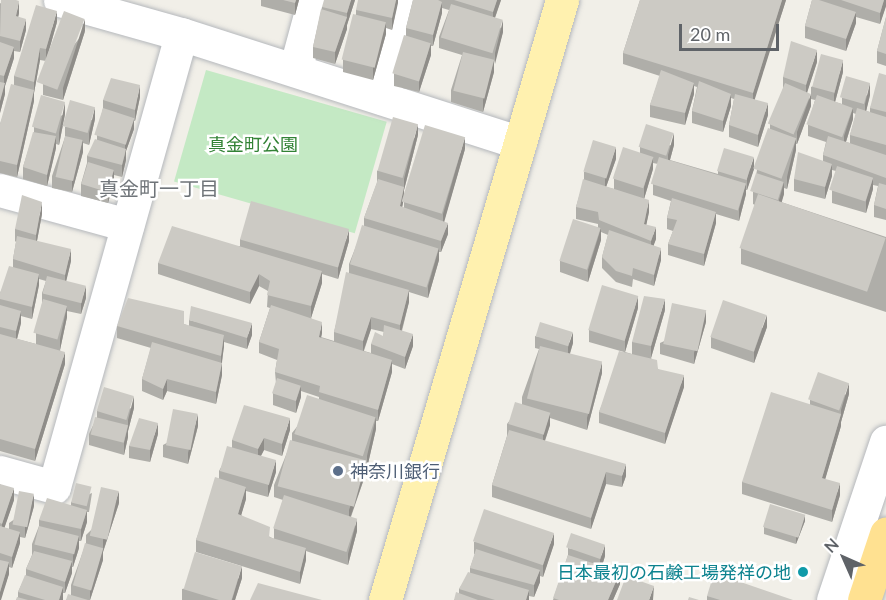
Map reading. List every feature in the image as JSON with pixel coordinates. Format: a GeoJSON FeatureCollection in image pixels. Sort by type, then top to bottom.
{"type":"FeatureCollection","features":[{"type":"Feature","properties":{"kind":"highway"},"geometry":{"type":"LineString","coordinates":[[864,600],[886,534]]}},
{"type":"Feature","properties":{"kind":"main road"},"geometry":{"type":"LineString","coordinates":[[385,600],[562,0]]}},
{"type":"Feature","properties":{"kind":"street"},"geometry":{"type":"LineString","coordinates":[[60,0],[165,20],[295,70],[520,143]]}},
{"type":"Feature","properties":{"kind":"street"},"geometry":{"type":"LineString","coordinates":[[295,70],[314,0]]}},
{"type":"Feature","properties":{"kind":"street"},"geometry":{"type":"LineString","coordinates":[[382,98],[409,0]]}},
{"type":"Feature","properties":{"kind":"street"},"geometry":{"type":"LineString","coordinates":[[0,472],[54,487],[127,225],[165,20]]}},
{"type":"Feature","properties":{"kind":"street"},"geometry":{"type":"LineString","coordinates":[[0,190],[127,225]]}},
{"type":"Feature","properties":{"kind":"street"},"geometry":{"type":"LineString","coordinates":[[832,600],[886,442]]}},
{"type":"Feature","properties":{"kind":"green space","name":"真金町公園"},"geometry":{"type":"Polygon","coordinates":[[[206,70],[387,122],[355,233],[174,182],[206,70]]]}},
{"type":"Feature","properties":{"kind":"building"},"geometry":{"type":"Polygon","coordinates":[[[1,0],[19,1],[16,16],[26,19],[20,41],[0,36],[1,0]]]}},
{"type":"Feature","properties":{"kind":"building"},"geometry":{"type":"Polygon","coordinates":[[[324,0],[351,0],[347,13],[322,7],[324,0]]]}},
{"type":"Feature","properties":{"kind":"building"},"geometry":{"type":"Polygon","coordinates":[[[358,0],[396,0],[392,18],[356,10],[358,0]]]}},
{"type":"Feature","properties":{"kind":"building"},"geometry":{"type":"Polygon","coordinates":[[[413,0],[442,2],[433,35],[406,28],[413,0]]]}},
{"type":"Feature","properties":{"kind":"building"},"geometry":{"type":"Polygon","coordinates":[[[454,0],[497,0],[493,12],[454,0]]]}},
{"type":"Feature","properties":{"kind":"building"},"geometry":{"type":"Polygon","coordinates":[[[640,0],[782,0],[753,93],[623,53],[640,0]]]}},
{"type":"Feature","properties":{"kind":"building"},"geometry":{"type":"Polygon","coordinates":[[[812,0],[819,0],[856,12],[846,39],[805,26],[812,0]]]}},
{"type":"Feature","properties":{"kind":"building"},"geometry":{"type":"Polygon","coordinates":[[[841,0],[884,0],[880,13],[841,0]]]}},
{"type":"Feature","properties":{"kind":"building"},"geometry":{"type":"Polygon","coordinates":[[[451,4],[503,20],[492,53],[441,37],[451,4]]]}},
{"type":"Feature","properties":{"kind":"building"},"geometry":{"type":"Polygon","coordinates":[[[36,5],[57,11],[46,49],[40,48],[34,82],[14,76],[36,5]]]}},
{"type":"Feature","properties":{"kind":"building"},"geometry":{"type":"Polygon","coordinates":[[[321,9],[347,17],[335,52],[313,47],[321,9]]]}},
{"type":"Feature","properties":{"kind":"building"},"geometry":{"type":"Polygon","coordinates":[[[64,11],[85,19],[57,90],[37,82],[64,11]]]}},
{"type":"Feature","properties":{"kind":"building"},"geometry":{"type":"Polygon","coordinates":[[[353,14],[386,22],[375,68],[342,60],[353,14]]]}},
{"type":"Feature","properties":{"kind":"building"},"geometry":{"type":"Polygon","coordinates":[[[886,17],[886,54],[877,51],[886,17]]]}},
{"type":"Feature","properties":{"kind":"building"},"geometry":{"type":"Polygon","coordinates":[[[404,35],[431,43],[419,81],[392,73],[404,35]]]}},
{"type":"Feature","properties":{"kind":"building"},"geometry":{"type":"Polygon","coordinates":[[[791,41],[817,50],[806,85],[783,77],[791,41]]]}},
{"type":"Feature","properties":{"kind":"building"},"geometry":{"type":"Polygon","coordinates":[[[0,42],[14,47],[4,76],[0,75],[0,42]]]}},
{"type":"Feature","properties":{"kind":"building"},"geometry":{"type":"Polygon","coordinates":[[[463,52],[494,60],[484,99],[453,91],[463,52]]]}},
{"type":"Feature","properties":{"kind":"building"},"geometry":{"type":"Polygon","coordinates":[[[821,54],[843,60],[834,93],[812,87],[821,54]]]}},
{"type":"Feature","properties":{"kind":"building"},"geometry":{"type":"Polygon","coordinates":[[[661,70],[694,83],[685,113],[650,105],[661,70]]]}},
{"type":"Feature","properties":{"kind":"building"},"geometry":{"type":"Polygon","coordinates":[[[879,73],[886,75],[886,112],[870,108],[879,73]]]}},
{"type":"Feature","properties":{"kind":"building"},"geometry":{"type":"Polygon","coordinates":[[[846,76],[870,83],[864,104],[840,97],[846,76]]]}},
{"type":"Feature","properties":{"kind":"building"},"geometry":{"type":"Polygon","coordinates":[[[111,78],[140,85],[135,110],[103,100],[111,78]]]}},
{"type":"Feature","properties":{"kind":"building"},"geometry":{"type":"Polygon","coordinates":[[[699,81],[731,94],[723,121],[692,111],[699,81]]]}},
{"type":"Feature","properties":{"kind":"building"},"geometry":{"type":"Polygon","coordinates":[[[0,82],[5,83],[0,101],[0,82]]]}},
{"type":"Feature","properties":{"kind":"building"},"geometry":{"type":"Polygon","coordinates":[[[785,83],[811,94],[794,134],[768,124],[785,83]]]}},
{"type":"Feature","properties":{"kind":"building"},"geometry":{"type":"Polygon","coordinates":[[[11,84],[34,90],[17,165],[0,161],[0,124],[11,84]]]}},
{"type":"Feature","properties":{"kind":"building"},"geometry":{"type":"Polygon","coordinates":[[[735,94],[768,103],[758,135],[729,125],[735,94]]]}},
{"type":"Feature","properties":{"kind":"building"},"geometry":{"type":"Polygon","coordinates":[[[41,95],[65,102],[56,134],[32,127],[41,95]]]}},
{"type":"Feature","properties":{"kind":"building"},"geometry":{"type":"Polygon","coordinates":[[[817,95],[853,108],[842,137],[806,124],[817,95]]]}},
{"type":"Feature","properties":{"kind":"building"},"geometry":{"type":"Polygon","coordinates":[[[70,100],[95,107],[88,133],[63,126],[70,100]]]}},
{"type":"Feature","properties":{"kind":"building"},"geometry":{"type":"Polygon","coordinates":[[[103,108],[134,118],[126,145],[94,135],[103,108]]]}},
{"type":"Feature","properties":{"kind":"building"},"geometry":{"type":"Polygon","coordinates":[[[857,108],[886,117],[886,145],[850,135],[857,108]]]}},
{"type":"Feature","properties":{"kind":"building"},"geometry":{"type":"Polygon","coordinates":[[[393,117],[418,124],[403,178],[378,171],[393,117]]]}},
{"type":"Feature","properties":{"kind":"building"},"geometry":{"type":"Polygon","coordinates":[[[646,124],[674,133],[666,156],[639,147],[646,124]]]}},
{"type":"Feature","properties":{"kind":"building"},"geometry":{"type":"Polygon","coordinates":[[[425,125],[465,137],[442,214],[402,202],[425,125]]]}},
{"type":"Feature","properties":{"kind":"building"},"geometry":{"type":"Polygon","coordinates":[[[768,128],[796,138],[781,179],[753,168],[768,128]]]}},
{"type":"Feature","properties":{"kind":"building"},"geometry":{"type":"Polygon","coordinates":[[[33,132],[56,136],[47,175],[23,167],[33,132]]]}},
{"type":"Feature","properties":{"kind":"building"},"geometry":{"type":"Polygon","coordinates":[[[65,136],[83,140],[73,181],[56,177],[65,136]]]}},
{"type":"Feature","properties":{"kind":"building"},"geometry":{"type":"Polygon","coordinates":[[[828,136],[886,155],[886,178],[823,155],[828,136]]]}},
{"type":"Feature","properties":{"kind":"building"},"geometry":{"type":"Polygon","coordinates":[[[95,139],[126,149],[122,165],[87,156],[95,139]]]}},
{"type":"Feature","properties":{"kind":"building"},"geometry":{"type":"Polygon","coordinates":[[[593,140],[616,147],[606,179],[583,172],[593,140]]]}},
{"type":"Feature","properties":{"kind":"building"},"geometry":{"type":"Polygon","coordinates":[[[623,147],[653,157],[643,188],[613,178],[623,147]]]}},
{"type":"Feature","properties":{"kind":"building"},"geometry":{"type":"Polygon","coordinates":[[[724,148],[754,157],[747,180],[717,171],[724,148]]]}},
{"type":"Feature","properties":{"kind":"building"},"geometry":{"type":"Polygon","coordinates":[[[798,152],[832,164],[825,187],[794,179],[798,152]]]}},
{"type":"Feature","properties":{"kind":"building"},"geometry":{"type":"Polygon","coordinates":[[[659,157],[746,184],[738,210],[651,184],[659,157]]]}},
{"type":"Feature","properties":{"kind":"building"},"geometry":{"type":"Polygon","coordinates":[[[88,162],[114,170],[107,192],[81,184],[88,162]]]}},
{"type":"Feature","properties":{"kind":"building"},"geometry":{"type":"Polygon","coordinates":[[[837,166],[873,178],[865,202],[829,190],[837,166]]]}},
{"type":"Feature","properties":{"kind":"building"},"geometry":{"type":"Polygon","coordinates":[[[756,173],[784,182],[778,200],[750,191],[756,173]]]}},
{"type":"Feature","properties":{"kind":"building"},"geometry":{"type":"Polygon","coordinates":[[[378,179],[404,187],[400,206],[448,223],[441,241],[364,218],[378,179]]]}},
{"type":"Feature","properties":{"kind":"building"},"geometry":{"type":"Polygon","coordinates":[[[583,179],[649,200],[644,224],[656,227],[651,241],[599,220],[598,212],[576,207],[583,179]]]}},
{"type":"Feature","properties":{"kind":"building"},"geometry":{"type":"Polygon","coordinates":[[[879,183],[886,185],[886,209],[874,205],[879,183]]]}},
{"type":"Feature","properties":{"kind":"building"},"geometry":{"type":"Polygon","coordinates":[[[758,194],[886,238],[867,292],[739,248],[758,194]]]}},
{"type":"Feature","properties":{"kind":"building"},"geometry":{"type":"Polygon","coordinates":[[[22,195],[42,202],[36,235],[15,229],[22,195]]]}},
{"type":"Feature","properties":{"kind":"building"},"geometry":{"type":"Polygon","coordinates":[[[672,198],[716,212],[704,254],[668,244],[677,220],[667,218],[672,198]]]}},
{"type":"Feature","properties":{"kind":"building"},"geometry":{"type":"Polygon","coordinates":[[[251,201],[349,229],[338,268],[240,239],[251,201]]]}},
{"type":"Feature","properties":{"kind":"building"},"geometry":{"type":"Polygon","coordinates":[[[573,219],[601,228],[587,270],[559,261],[573,219]]]}},
{"type":"Feature","properties":{"kind":"building"},"geometry":{"type":"Polygon","coordinates":[[[362,225],[439,248],[427,288],[350,264],[362,225]]]}},
{"type":"Feature","properties":{"kind":"building"},"geometry":{"type":"Polygon","coordinates":[[[172,226],[322,271],[311,306],[267,295],[270,281],[259,274],[250,292],[158,263],[172,226]]]}},
{"type":"Feature","properties":{"kind":"building"},"geometry":{"type":"Polygon","coordinates":[[[609,230],[661,248],[654,275],[633,268],[632,276],[616,271],[602,257],[609,230]]]}},
{"type":"Feature","properties":{"kind":"building"},"geometry":{"type":"Polygon","coordinates":[[[17,236],[71,249],[65,275],[13,259],[17,236]]]}},
{"type":"Feature","properties":{"kind":"building"},"geometry":{"type":"Polygon","coordinates":[[[9,266],[39,274],[32,307],[0,299],[9,266]]]}},
{"type":"Feature","properties":{"kind":"building"},"geometry":{"type":"Polygon","coordinates":[[[346,272],[409,290],[400,325],[371,317],[363,341],[334,332],[346,272]]]}},
{"type":"Feature","properties":{"kind":"building"},"geometry":{"type":"Polygon","coordinates":[[[47,276],[86,286],[81,303],[43,293],[47,276]]]}},
{"type":"Feature","properties":{"kind":"building"},"geometry":{"type":"Polygon","coordinates":[[[602,285],[638,296],[625,341],[588,330],[602,285]]]}},
{"type":"Feature","properties":{"kind":"building"},"geometry":{"type":"Polygon","coordinates":[[[644,296],[665,299],[651,346],[632,342],[644,296]]]}},
{"type":"Feature","properties":{"kind":"building"},"geometry":{"type":"Polygon","coordinates":[[[128,298],[184,311],[184,324],[224,335],[221,356],[117,326],[128,298]]]}},
{"type":"Feature","properties":{"kind":"building"},"geometry":{"type":"Polygon","coordinates":[[[43,299],[67,306],[57,340],[33,333],[43,299]]]}},
{"type":"Feature","properties":{"kind":"building"},"geometry":{"type":"Polygon","coordinates":[[[723,300],[766,315],[754,352],[710,337],[723,300]]]}},
{"type":"Feature","properties":{"kind":"building"},"geometry":{"type":"Polygon","coordinates":[[[672,303],[706,310],[698,351],[663,344],[672,303]]]}},
{"type":"Feature","properties":{"kind":"building"},"geometry":{"type":"Polygon","coordinates":[[[0,305],[21,311],[16,331],[0,327],[0,305]]]}},
{"type":"Feature","properties":{"kind":"building"},"geometry":{"type":"Polygon","coordinates":[[[271,305],[322,322],[319,337],[392,360],[378,410],[319,392],[320,386],[275,372],[279,349],[259,342],[271,305]]]}},
{"type":"Feature","properties":{"kind":"building"},"geometry":{"type":"Polygon","coordinates":[[[191,306],[252,323],[247,338],[189,320],[191,306]]]}},
{"type":"Feature","properties":{"kind":"building"},"geometry":{"type":"Polygon","coordinates":[[[540,322],[573,332],[568,346],[536,336],[540,322]]]}},
{"type":"Feature","properties":{"kind":"building"},"geometry":{"type":"Polygon","coordinates":[[[384,325],[413,334],[405,357],[371,344],[375,332],[383,336],[384,325]]]}},
{"type":"Feature","properties":{"kind":"building"},"geometry":{"type":"Polygon","coordinates":[[[0,334],[65,352],[35,449],[0,439],[0,334]]]}},
{"type":"Feature","properties":{"kind":"building"},"geometry":{"type":"Polygon","coordinates":[[[152,342],[222,363],[216,392],[167,379],[163,389],[142,379],[152,342]]]}},
{"type":"Feature","properties":{"kind":"building"},"geometry":{"type":"Polygon","coordinates":[[[540,346],[602,361],[589,414],[527,398],[540,346]]]}},
{"type":"Feature","properties":{"kind":"building"},"geometry":{"type":"Polygon","coordinates":[[[619,351],[657,360],[658,369],[684,375],[665,433],[599,412],[619,351]]]}},
{"type":"Feature","properties":{"kind":"building"},"geometry":{"type":"Polygon","coordinates":[[[818,372],[849,383],[839,411],[808,399],[818,372]]]}},
{"type":"Feature","properties":{"kind":"building"},"geometry":{"type":"Polygon","coordinates":[[[277,378],[301,386],[296,401],[272,393],[277,378]]]}},
{"type":"Feature","properties":{"kind":"building"},"geometry":{"type":"Polygon","coordinates":[[[104,387],[134,396],[126,420],[97,411],[104,387]]]}},
{"type":"Feature","properties":{"kind":"building"},"geometry":{"type":"Polygon","coordinates":[[[771,392],[841,414],[822,478],[840,483],[832,510],[742,482],[771,392]]]}},
{"type":"Feature","properties":{"kind":"building"},"geometry":{"type":"Polygon","coordinates":[[[307,395],[375,417],[363,456],[294,434],[307,395]]]}},
{"type":"Feature","properties":{"kind":"building"},"geometry":{"type":"Polygon","coordinates":[[[515,402],[550,413],[544,435],[508,424],[515,402]]]}},
{"type":"Feature","properties":{"kind":"building"},"geometry":{"type":"Polygon","coordinates":[[[244,405],[290,418],[282,444],[264,438],[258,449],[232,440],[244,405]]]}},
{"type":"Feature","properties":{"kind":"building"},"geometry":{"type":"Polygon","coordinates":[[[173,409],[198,414],[190,450],[166,445],[173,409]]]}},
{"type":"Feature","properties":{"kind":"building"},"geometry":{"type":"Polygon","coordinates":[[[95,417],[128,425],[124,443],[91,434],[95,417]]]}},
{"type":"Feature","properties":{"kind":"building"},"geometry":{"type":"Polygon","coordinates":[[[139,418],[158,423],[150,450],[129,446],[139,418]]]}},
{"type":"Feature","properties":{"kind":"building"},"geometry":{"type":"Polygon","coordinates":[[[509,430],[626,464],[622,476],[606,472],[591,518],[492,485],[509,430]]]}},
{"type":"Feature","properties":{"kind":"building"},"geometry":{"type":"Polygon","coordinates":[[[290,440],[366,460],[354,507],[278,486],[290,440]]]}},
{"type":"Feature","properties":{"kind":"building"},"geometry":{"type":"Polygon","coordinates":[[[227,446],[276,460],[269,485],[220,471],[227,446]]]}},
{"type":"Feature","properties":{"kind":"building"},"geometry":{"type":"Polygon","coordinates":[[[215,477],[246,487],[238,514],[270,527],[269,537],[306,548],[300,572],[196,540],[215,477]]]}},
{"type":"Feature","properties":{"kind":"building"},"geometry":{"type":"Polygon","coordinates":[[[76,483],[92,487],[87,506],[71,502],[76,483]]]}},
{"type":"Feature","properties":{"kind":"building"},"geometry":{"type":"Polygon","coordinates":[[[0,484],[14,488],[2,524],[0,523],[0,484]]]}},
{"type":"Feature","properties":{"kind":"building"},"geometry":{"type":"Polygon","coordinates":[[[101,487],[119,491],[107,540],[90,536],[101,487]]]}},
{"type":"Feature","properties":{"kind":"building"},"geometry":{"type":"Polygon","coordinates":[[[19,491],[34,494],[27,527],[13,524],[19,491]]]}},
{"type":"Feature","properties":{"kind":"building"},"geometry":{"type":"Polygon","coordinates":[[[284,495],[357,519],[346,552],[273,528],[284,495]]]}},
{"type":"Feature","properties":{"kind":"building"},"geometry":{"type":"Polygon","coordinates":[[[47,498],[87,510],[81,529],[39,520],[47,498]]]}},
{"type":"Feature","properties":{"kind":"building"},"geometry":{"type":"Polygon","coordinates":[[[770,504],[805,515],[798,538],[763,527],[770,504]]]}},
{"type":"Feature","properties":{"kind":"building"},"geometry":{"type":"Polygon","coordinates":[[[484,509],[554,533],[543,565],[473,541],[484,509]]]}},
{"type":"Feature","properties":{"kind":"building"},"geometry":{"type":"Polygon","coordinates":[[[0,526],[20,532],[12,557],[0,553],[0,526]]]}},
{"type":"Feature","properties":{"kind":"building"},"geometry":{"type":"Polygon","coordinates":[[[39,526],[79,536],[74,554],[34,544],[39,526]]]}},
{"type":"Feature","properties":{"kind":"building"},"geometry":{"type":"Polygon","coordinates":[[[571,533],[605,545],[600,559],[566,547],[571,533]]]}},
{"type":"Feature","properties":{"kind":"building"},"geometry":{"type":"Polygon","coordinates":[[[85,543],[103,548],[91,591],[73,585],[85,543]]]}},
{"type":"Feature","properties":{"kind":"building"},"geometry":{"type":"Polygon","coordinates":[[[476,549],[540,570],[534,585],[470,568],[476,549]]]}},
{"type":"Feature","properties":{"kind":"building"},"geometry":{"type":"Polygon","coordinates":[[[34,551],[72,561],[65,582],[26,569],[34,551]]]}},
{"type":"Feature","properties":{"kind":"building"},"geometry":{"type":"Polygon","coordinates":[[[195,552],[242,566],[232,600],[219,600],[184,589],[195,552]]]}},
{"type":"Feature","properties":{"kind":"building"},"geometry":{"type":"Polygon","coordinates":[[[568,555],[620,572],[608,600],[553,598],[568,555]]]}},
{"type":"Feature","properties":{"kind":"building"},"geometry":{"type":"Polygon","coordinates":[[[0,560],[9,562],[0,592],[0,560]]]}},
{"type":"Feature","properties":{"kind":"building"},"geometry":{"type":"Polygon","coordinates":[[[468,572],[529,590],[526,600],[495,600],[459,589],[468,572]]]}},
{"type":"Feature","properties":{"kind":"building"},"geometry":{"type":"Polygon","coordinates":[[[714,573],[793,600],[720,600],[707,596],[714,573]]]}},
{"type":"Feature","properties":{"kind":"building"},"geometry":{"type":"Polygon","coordinates":[[[25,575],[63,587],[59,600],[45,600],[18,592],[25,575]]]}},
{"type":"Feature","properties":{"kind":"building"},"geometry":{"type":"Polygon","coordinates":[[[626,576],[654,586],[649,600],[617,600],[626,576]]]}},
{"type":"Feature","properties":{"kind":"building"},"geometry":{"type":"Polygon","coordinates":[[[258,583],[322,600],[250,600],[258,583]]]}},
{"type":"Feature","properties":{"kind":"building"},"geometry":{"type":"Polygon","coordinates":[[[456,592],[478,600],[454,600],[456,592]]]}},
{"type":"Feature","properties":{"kind":"building"},"geometry":{"type":"Polygon","coordinates":[[[68,594],[88,600],[66,600],[68,594]]]}},
{"type":"Feature","properties":{"kind":"place","name":"神奈川銀行"},"geometry":{"type":"Point","coordinates":[338,471]}},
{"type":"Feature","properties":{"kind":"place","name":"日本最初の石鹸工場発祥の地"},"geometry":{"type":"Point","coordinates":[803,572]}},
{"type":"Feature","properties":{"kind":"district","name":"真金町一丁目"},"geometry":{"type":"Point","coordinates":[159,188]}}]}
